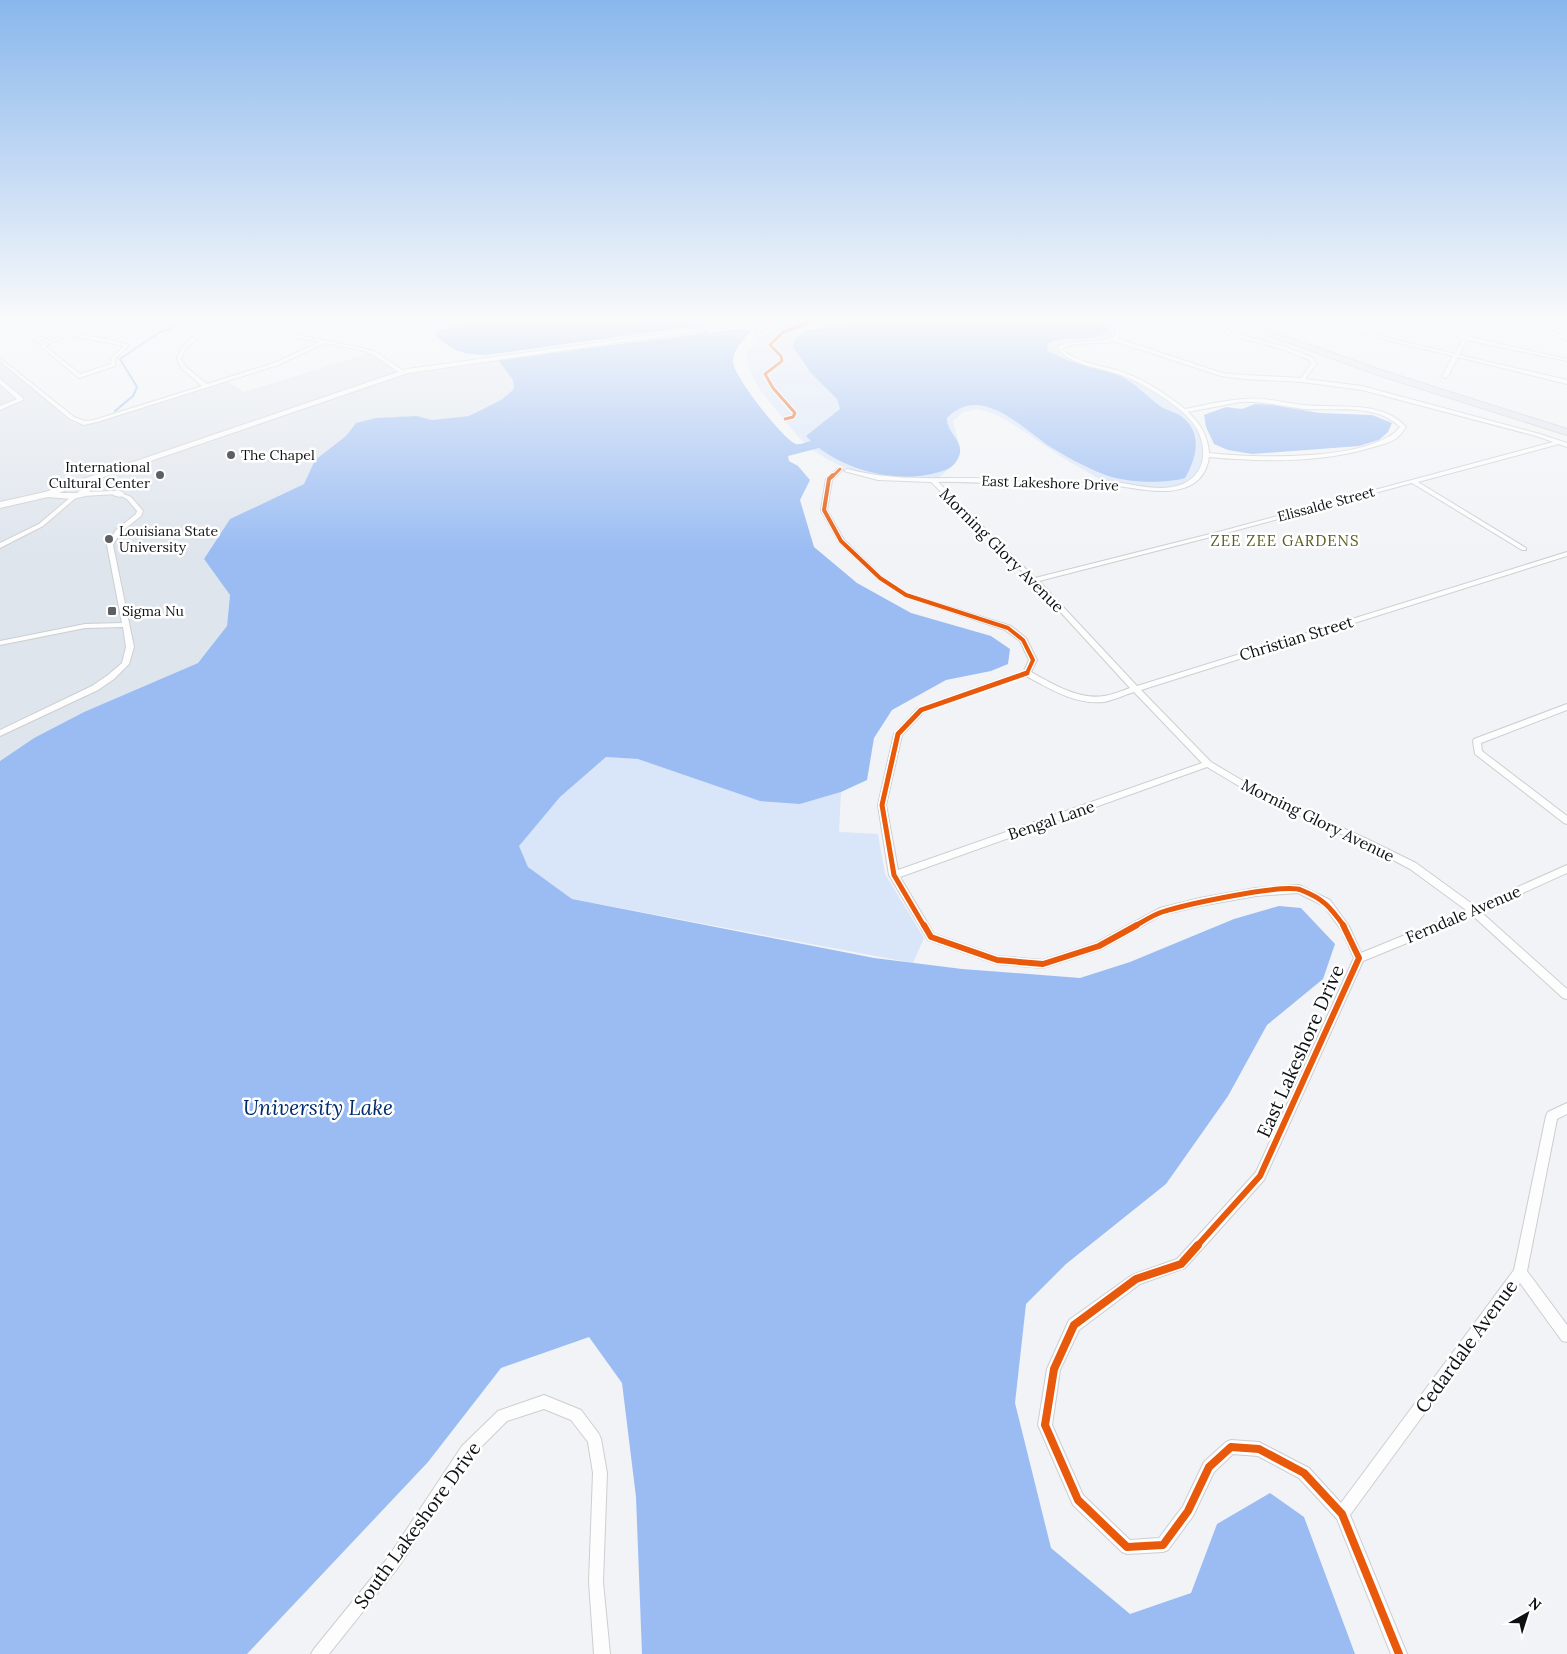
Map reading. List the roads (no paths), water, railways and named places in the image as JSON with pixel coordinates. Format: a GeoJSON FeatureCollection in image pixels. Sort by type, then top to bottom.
{"type":"FeatureCollection","features":[{"type":"Feature","properties":{"kind":"highway"},"geometry":{"type":"LineString","coordinates":[[1460,398],[1567,432]]}},
{"type":"Feature","properties":{"kind":"highway"},"geometry":{"type":"LineString","coordinates":[[1481,398],[1567,425]]}},
{"type":"Feature","properties":{"kind":"street"},"geometry":{"type":"LineString","coordinates":[[0,408],[20,398]]}},
{"type":"Feature","properties":{"kind":"street"},"geometry":{"type":"LineString","coordinates":[[48,398],[72,418],[82,423],[88,423],[168,398]]}},
{"type":"Feature","properties":{"kind":"street"},"geometry":{"type":"LineString","coordinates":[[0,505],[64,491],[79,483],[115,470],[325,398]]}},
{"type":"Feature","properties":{"kind":"street"},"geometry":{"type":"LineString","coordinates":[[1164,398],[1184,411],[1196,422],[1206,444],[1207,455],[1284,458],[1357,450],[1380,444],[1398,434],[1403,427],[1394,418],[1371,411],[1306,407],[1258,400],[1246,400],[1184,411]]}},
{"type":"Feature","properties":{"kind":"street"},"geometry":{"type":"LineString","coordinates":[[1402,398],[1567,445]]}},
{"type":"Feature","properties":{"kind":"street","name":"Elissalde Street"},"geometry":{"type":"LineString","coordinates":[[1034,580],[1560,442]]}},
{"type":"Feature","properties":{"kind":"street","name":"East Lakeshore Drive"},"geometry":{"type":"LineString","coordinates":[[847,471],[886,479],[934,482],[971,480],[1061,486],[1102,483],[1169,489],[1188,484],[1196,479],[1203,468],[1207,455]]}},
{"type":"Feature","properties":{"kind":"street"},"geometry":{"type":"LineString","coordinates":[[840,469],[829,479],[824,510],[841,541],[880,578],[906,595],[1008,628],[1024,640],[1033,660],[1027,673]]}},
{"type":"Feature","properties":{"kind":"street"},"geometry":{"type":"LineString","coordinates":[[0,546],[40,525],[78,495],[115,470]]}},
{"type":"Feature","properties":{"kind":"street"},"geometry":{"type":"LineString","coordinates":[[1412,481],[1524,549]]}},
{"type":"Feature","properties":{"kind":"street","name":"Morning Glory Avenue"},"geometry":{"type":"LineString","coordinates":[[934,482],[1034,580],[1134,688],[1208,764],[1257,793],[1362,840],[1413,866],[1474,911],[1567,995]]}},
{"type":"Feature","properties":{"kind":"street"},"geometry":{"type":"LineString","coordinates":[[0,733],[79,696],[111,677],[125,664],[129,656],[130,647],[110,545],[113,536],[139,515],[140,511],[129,498],[118,493],[79,483]]}},
{"type":"Feature","properties":{"kind":"street"},"geometry":{"type":"LineString","coordinates":[[64,491],[66,497],[118,493]]}},
{"type":"Feature","properties":{"kind":"street","name":"Christian Street"},"geometry":{"type":"LineString","coordinates":[[1027,673],[1057,689],[1083,699],[1104,698],[1567,554]]}},
{"type":"Feature","properties":{"kind":"street"},"geometry":{"type":"LineString","coordinates":[[0,643],[85,626],[125,625]]}},
{"type":"Feature","properties":{"kind":"street","name":"East Lakeshore Drive"},"geometry":{"type":"LineString","coordinates":[[1027,673],[920,710],[898,734],[882,805],[894,875],[931,937],[997,960],[1043,964],[1099,946],[1160,912],[1200,902],[1256,892],[1299,889],[1327,903],[1346,929],[1359,958],[1260,1176],[1181,1264],[1136,1279],[1074,1325],[1054,1369],[1045,1425],[1078,1500],[1127,1547],[1162,1545],[1188,1511],[1208,1467],[1231,1447],[1258,1449],[1304,1473],[1342,1514],[1399,1654]]}},
{"type":"Feature","properties":{"kind":"street"},"geometry":{"type":"LineString","coordinates":[[1567,707],[1477,741],[1478,752],[1567,821]]}},
{"type":"Feature","properties":{"kind":"street","name":"Bengal Lane"},"geometry":{"type":"LineString","coordinates":[[894,875],[1208,764]]}},
{"type":"Feature","properties":{"kind":"street","name":"Ferndale Avenue"},"geometry":{"type":"LineString","coordinates":[[1359,958],[1474,911],[1567,870]]}},
{"type":"Feature","properties":{"kind":"street","name":"Cedardale Avenue"},"geometry":{"type":"LineString","coordinates":[[1342,1514],[1520,1273],[1552,1116],[1567,1108]]}},
{"type":"Feature","properties":{"kind":"street"},"geometry":{"type":"LineString","coordinates":[[1520,1273],[1567,1336]]}},
{"type":"Feature","properties":{"kind":"street","name":"South Lakeshore Drive"},"geometry":{"type":"LineString","coordinates":[[319,1654],[392,1564],[467,1450],[503,1416],[544,1402],[576,1415],[594,1439],[600,1473],[596,1582],[602,1654]]}},
{"type":"Feature","properties":{"kind":"water","name":"University Lake"},"geometry":{"type":"Polygon","coordinates":[[[503,398],[754,398],[781,432],[796,444],[811,441],[806,436],[840,409],[836,398],[1151,398],[1160,406],[1181,416],[1188,422],[1195,437],[1196,446],[1193,462],[1185,478],[1166,481],[1133,481],[1103,474],[1055,450],[1000,412],[986,406],[973,405],[960,408],[947,418],[949,428],[960,446],[960,451],[958,459],[954,464],[942,471],[909,477],[877,474],[846,464],[819,448],[788,456],[789,461],[798,466],[810,480],[800,500],[814,547],[857,583],[911,613],[991,636],[1010,649],[1008,664],[991,671],[946,680],[892,710],[874,738],[867,780],[841,792],[800,804],[760,801],[638,759],[606,757],[560,797],[519,846],[528,867],[572,899],[874,958],[962,969],[1080,978],[1130,962],[1234,919],[1279,906],[1301,908],[1335,944],[1323,979],[1267,1025],[1228,1096],[1166,1184],[1066,1264],[1026,1304],[1015,1403],[1051,1548],[1130,1614],[1191,1593],[1217,1524],[1270,1493],[1304,1517],[1355,1654],[642,1654],[636,1497],[622,1383],[589,1337],[501,1368],[428,1462],[247,1654],[0,1654],[0,761],[34,738],[84,712],[198,663],[227,626],[230,595],[204,559],[230,519],[304,484],[315,460],[346,436],[356,423],[376,418],[417,416],[432,420],[469,416],[503,398]]]}},
{"type":"Feature","properties":{"kind":"water"},"geometry":{"type":"Polygon","coordinates":[[[1255,404],[1320,413],[1372,415],[1392,423],[1388,432],[1379,440],[1359,446],[1252,454],[1228,450],[1214,444],[1206,427],[1204,415],[1226,407],[1242,409],[1255,404]]]}},
{"type":"Feature","properties":{"kind":"waterway"},"geometry":{"type":"LineString","coordinates":[[115,411],[130,398]]}},
{"type":"Feature","properties":{"kind":"place","name":"The Chapel"},"geometry":{"type":"Point","coordinates":[231,455]}},
{"type":"Feature","properties":{"kind":"place","name":"International Cultural Center"},"geometry":{"type":"Point","coordinates":[160,475]}},
{"type":"Feature","properties":{"kind":"place","name":"Louisiana State University"},"geometry":{"type":"Point","coordinates":[109,539]}},
{"type":"Feature","properties":{"kind":"place","name":"Sigma Nu"},"geometry":{"type":"Point","coordinates":[112,611]}},
{"type":"Feature","properties":{"kind":"district","name":"ZEE ZEE GARDENS"},"geometry":{"type":"Point","coordinates":[1285,540]}}]}
